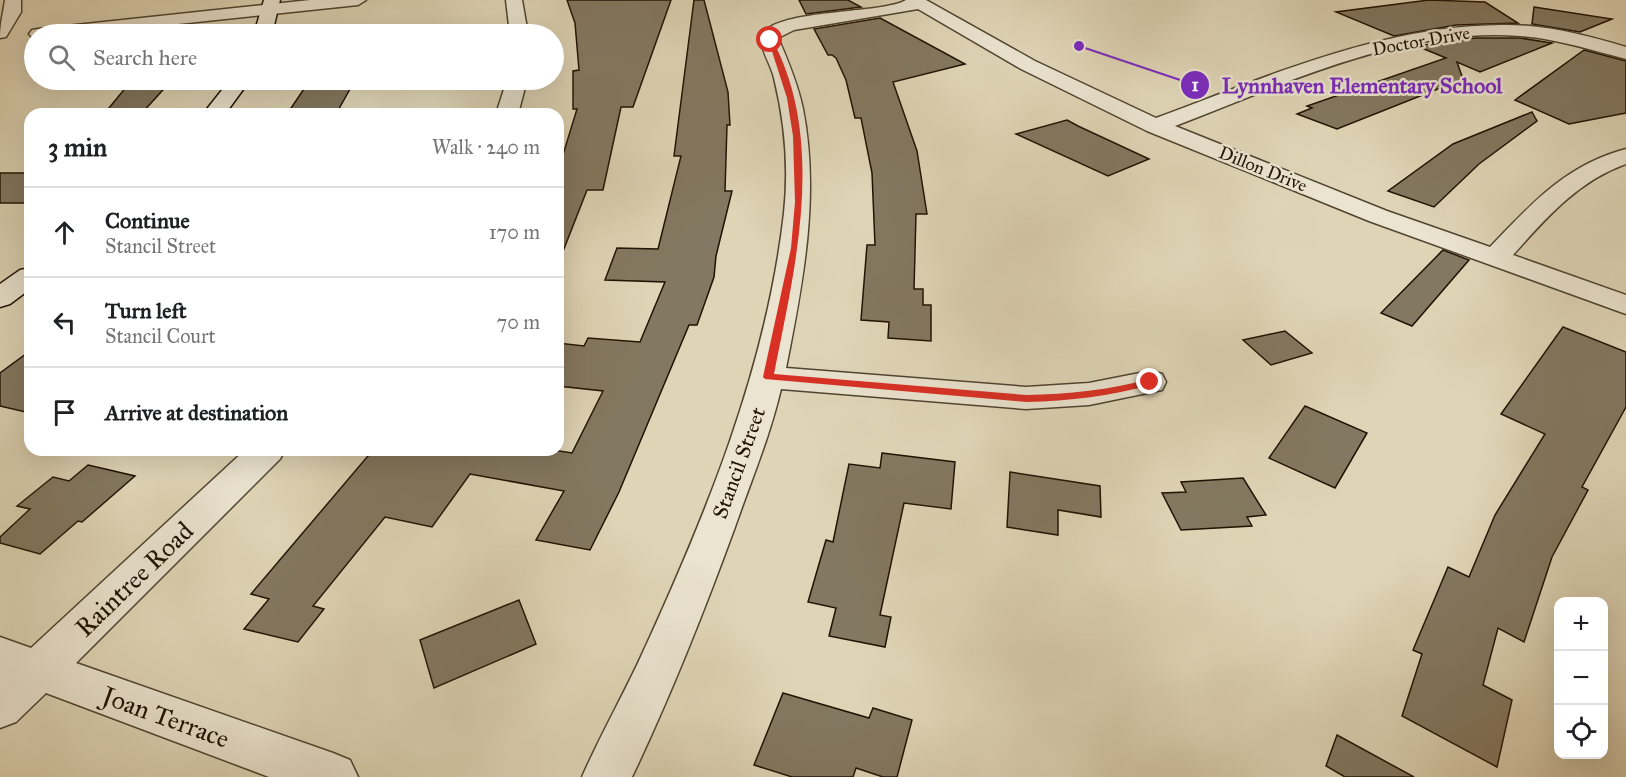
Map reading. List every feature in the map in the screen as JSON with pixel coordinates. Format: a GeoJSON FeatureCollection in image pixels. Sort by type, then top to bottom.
{"type":"FeatureCollection","features":[{"type":"Feature","properties":{"kind":"street"},"geometry":{"type":"LineString","coordinates":[[0,33],[12,12],[13,0]]}},
{"type":"Feature","properties":{"kind":"street"},"geometry":{"type":"LineString","coordinates":[[122,24],[270,5],[358,0]]}},
{"type":"Feature","properties":{"kind":"street"},"geometry":{"type":"LineString","coordinates":[[514,0],[518,24]]}},
{"type":"Feature","properties":{"kind":"street","name":"Dillon Drive"},"geometry":{"type":"LineString","coordinates":[[917,2],[1028,65],[1155,126],[1378,216],[1626,306]]}},
{"type":"Feature","properties":{"kind":"street","name":"Stancil Street"},"geometry":{"type":"LineString","coordinates":[[607,777],[641,711],[691,592],[753,427],[768,377],[795,248],[799,202],[797,136],[790,98],[770,40],[772,34],[778,29],[799,22],[917,2]]}},
{"type":"Feature","properties":{"kind":"street"},"geometry":{"type":"LineString","coordinates":[[265,24],[270,5]]}},
{"type":"Feature","properties":{"kind":"street","name":"Doctor Drive"},"geometry":{"type":"LineString","coordinates":[[1155,126],[1334,60],[1381,47],[1450,34],[1500,30],[1526,31],[1583,40],[1626,53]]}},
{"type":"Feature","properties":{"kind":"street"},"geometry":{"type":"LineString","coordinates":[[0,39],[24,36]]}},
{"type":"Feature","properties":{"kind":"street"},"geometry":{"type":"LineString","coordinates":[[219,108],[232,90]]}},
{"type":"Feature","properties":{"kind":"street"},"geometry":{"type":"LineString","coordinates":[[509,108],[514,90]]}},
{"type":"Feature","properties":{"kind":"street"},"geometry":{"type":"LineString","coordinates":[[1495,258],[1564,186],[1590,170],[1626,156]]}},
{"type":"Feature","properties":{"kind":"street"},"geometry":{"type":"LineString","coordinates":[[0,298],[24,280]]}},
{"type":"Feature","properties":{"kind":"street"},"geometry":{"type":"LineString","coordinates":[[768,377],[1026,398],[1077,396],[1116,391],[1150,382]]}},
{"type":"Feature","properties":{"kind":"street","name":"Raintree Road"},"geometry":{"type":"LineString","coordinates":[[0,707],[20,664],[260,456]]}},
{"type":"Feature","properties":{"kind":"street","name":"Joan Terrace"},"geometry":{"type":"LineString","coordinates":[[20,664],[333,777]]}},
{"type":"Feature","properties":{"kind":"building"},"geometry":{"type":"Polygon","coordinates":[[[567,0],[671,0],[633,107],[621,107],[603,190],[587,190],[564,249],[564,151],[577,109],[573,109],[573,71],[579,70],[575,23],[567,0]]]}},
{"type":"Feature","properties":{"kind":"building"},"geometry":{"type":"Polygon","coordinates":[[[694,0],[704,0],[728,92],[730,125],[727,125],[725,191],[732,191],[716,256],[714,277],[697,325],[689,325],[619,492],[590,550],[536,540],[564,491],[470,474],[432,527],[385,517],[313,606],[324,609],[298,642],[244,629],[269,599],[251,594],[368,456],[564,456],[564,452],[572,453],[603,391],[564,387],[564,344],[584,346],[588,338],[640,342],[665,282],[605,280],[617,248],[658,249],[681,156],[674,156],[694,0]]]}},
{"type":"Feature","properties":{"kind":"building"},"geometry":{"type":"Polygon","coordinates":[[[799,0],[848,0],[861,7],[806,14],[799,0]]]}},
{"type":"Feature","properties":{"kind":"building"},"geometry":{"type":"Polygon","coordinates":[[[1429,0],[1485,2],[1518,23],[1456,25],[1394,36],[1336,12],[1429,0]]]}},
{"type":"Feature","properties":{"kind":"building"},"geometry":{"type":"Polygon","coordinates":[[[1534,7],[1612,19],[1580,32],[1532,24],[1534,7]]]}},
{"type":"Feature","properties":{"kind":"building"},"geometry":{"type":"Polygon","coordinates":[[[880,18],[965,64],[893,82],[917,151],[927,214],[916,214],[914,289],[923,289],[923,305],[931,305],[931,341],[888,338],[889,322],[861,320],[867,245],[875,245],[872,173],[861,118],[855,118],[846,80],[836,58],[828,55],[814,29],[880,18]]]}},
{"type":"Feature","properties":{"kind":"building"},"geometry":{"type":"Polygon","coordinates":[[[1475,38],[1520,38],[1552,43],[1480,72],[1457,62],[1463,79],[1337,129],[1297,114],[1312,108],[1307,106],[1446,58],[1417,46],[1475,38]]]}},
{"type":"Feature","properties":{"kind":"building"},"geometry":{"type":"Polygon","coordinates":[[[1584,50],[1626,61],[1626,113],[1569,124],[1515,100],[1584,50]]]}},
{"type":"Feature","properties":{"kind":"building"},"geometry":{"type":"Polygon","coordinates":[[[124,90],[163,90],[146,108],[109,108],[124,90]]]}},
{"type":"Feature","properties":{"kind":"building"},"geometry":{"type":"Polygon","coordinates":[[[303,90],[349,90],[339,108],[291,108],[303,90]]]}},
{"type":"Feature","properties":{"kind":"building"},"geometry":{"type":"Polygon","coordinates":[[[1532,112],[1537,121],[1479,164],[1434,207],[1388,191],[1453,144],[1532,112]]]}},
{"type":"Feature","properties":{"kind":"building"},"geometry":{"type":"Polygon","coordinates":[[[1067,120],[1149,159],[1108,176],[1016,134],[1067,120]]]}},
{"type":"Feature","properties":{"kind":"building"},"geometry":{"type":"Polygon","coordinates":[[[0,173],[24,173],[24,203],[0,203],[0,173]]]}},
{"type":"Feature","properties":{"kind":"building"},"geometry":{"type":"Polygon","coordinates":[[[1443,250],[1469,260],[1412,326],[1381,313],[1443,250]]]}},
{"type":"Feature","properties":{"kind":"building"},"geometry":{"type":"Polygon","coordinates":[[[1563,327],[1626,352],[1626,407],[1582,487],[1588,490],[1552,557],[1524,642],[1498,628],[1483,685],[1512,700],[1497,767],[1402,716],[1422,654],[1413,650],[1448,567],[1469,577],[1495,515],[1545,434],[1501,414],[1563,327]]]}},
{"type":"Feature","properties":{"kind":"building"},"geometry":{"type":"Polygon","coordinates":[[[1285,331],[1312,353],[1271,365],[1243,340],[1285,331]]]}},
{"type":"Feature","properties":{"kind":"building"},"geometry":{"type":"Polygon","coordinates":[[[24,355],[24,412],[0,406],[0,373],[24,355]]]}},
{"type":"Feature","properties":{"kind":"building"},"geometry":{"type":"Polygon","coordinates":[[[1305,406],[1367,433],[1335,488],[1269,458],[1305,406]]]}},
{"type":"Feature","properties":{"kind":"building"},"geometry":{"type":"Polygon","coordinates":[[[882,453],[955,462],[951,509],[904,503],[880,615],[891,617],[885,647],[829,636],[836,608],[808,602],[826,540],[833,542],[849,464],[880,468],[882,453]]]}},
{"type":"Feature","properties":{"kind":"building"},"geometry":{"type":"Polygon","coordinates":[[[88,465],[135,476],[82,522],[78,521],[40,554],[0,543],[0,537],[30,509],[17,506],[53,477],[69,481],[88,465]]]}},
{"type":"Feature","properties":{"kind":"building"},"geometry":{"type":"Polygon","coordinates":[[[1010,472],[1100,486],[1101,517],[1058,510],[1058,535],[1007,527],[1010,472]]]}},
{"type":"Feature","properties":{"kind":"building"},"geometry":{"type":"Polygon","coordinates":[[[1243,478],[1266,515],[1247,517],[1252,526],[1181,530],[1162,493],[1186,492],[1181,482],[1243,478]]]}},
{"type":"Feature","properties":{"kind":"building"},"geometry":{"type":"Polygon","coordinates":[[[519,600],[536,644],[434,688],[420,640],[519,600]]]}},
{"type":"Feature","properties":{"kind":"building"},"geometry":{"type":"Polygon","coordinates":[[[783,693],[869,718],[873,708],[912,720],[897,777],[883,777],[856,768],[853,777],[792,777],[754,765],[783,693]]]}},
{"type":"Feature","properties":{"kind":"building"},"geometry":{"type":"Polygon","coordinates":[[[1337,735],[1414,777],[1345,777],[1326,766],[1337,735]]]}},
{"type":"Feature","properties":{"kind":"place","name":"Lynnhaven Elementary School"},"geometry":{"type":"Point","coordinates":[1079,46]}},
{"type":"Feature","properties":{"kind":"route"},"geometry":{"type":"LineString","coordinates":[[770,40],[790,98],[797,136],[799,202],[795,248],[768,377],[1026,398],[1067,398],[1116,391],[1150,382]]}}]}
